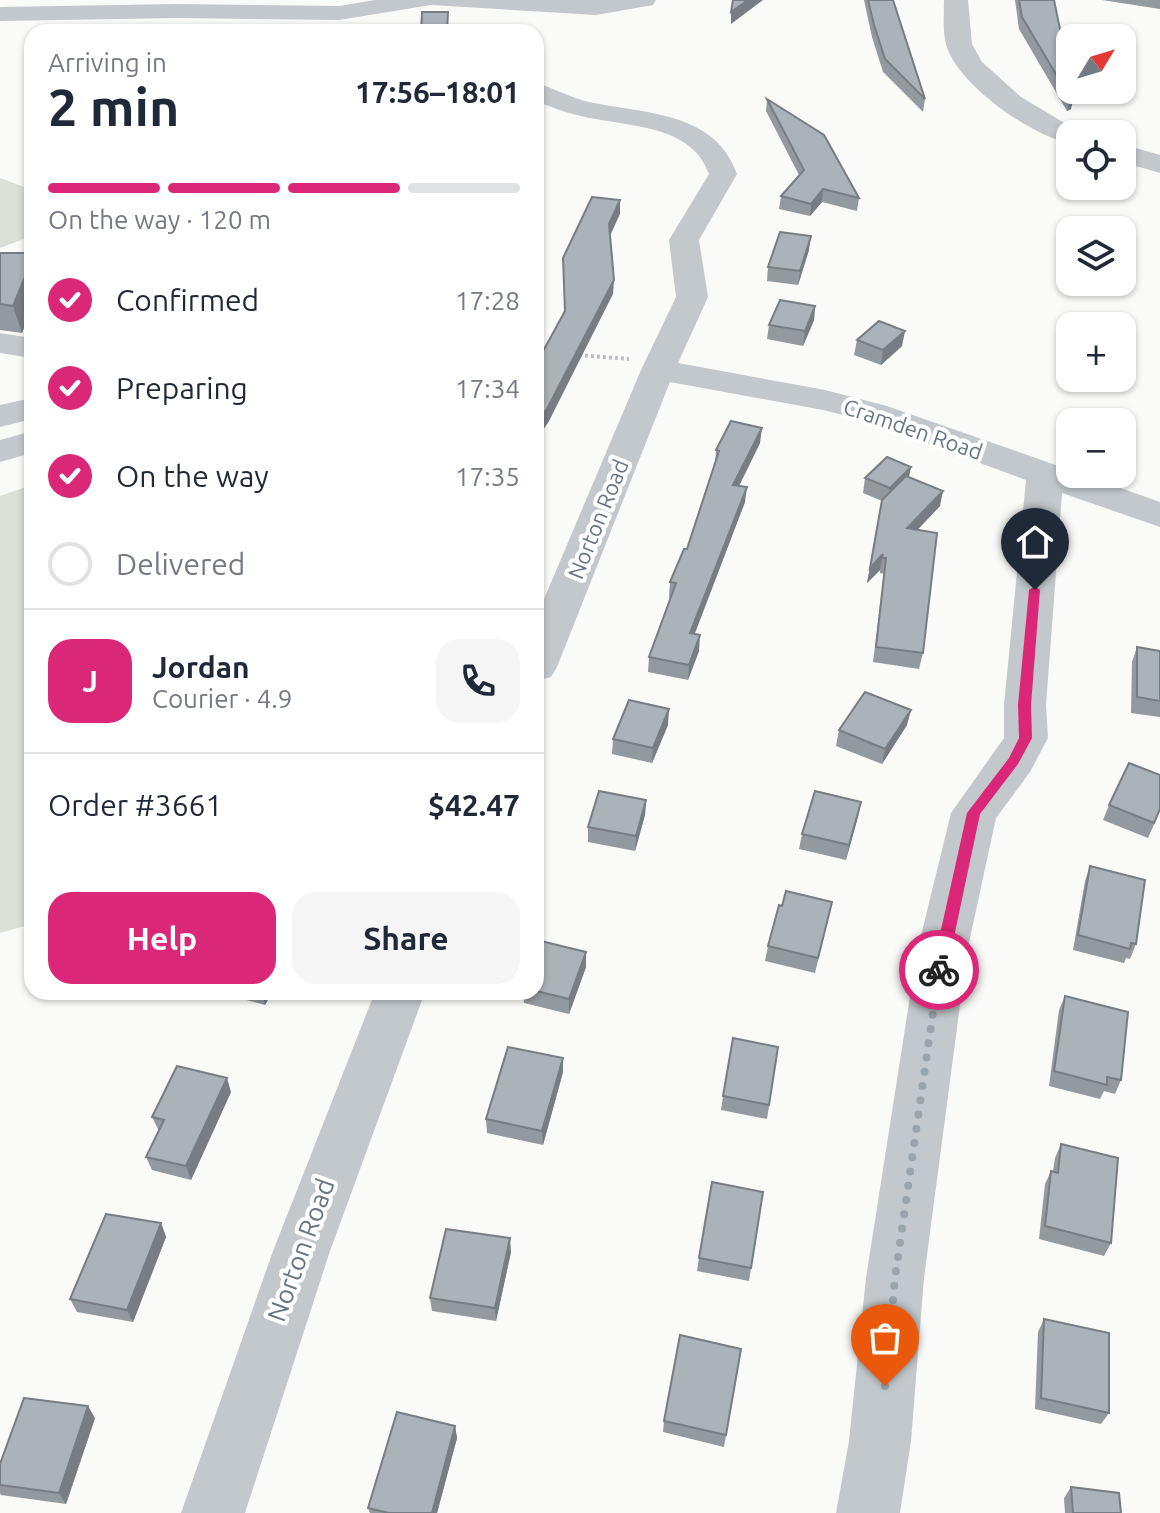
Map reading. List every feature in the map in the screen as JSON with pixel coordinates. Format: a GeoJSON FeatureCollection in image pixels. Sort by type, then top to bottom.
{"type":"FeatureCollection","features":[{"type":"Feature","properties":{"kind":"street"},"geometry":{"type":"LineString","coordinates":[[0,14],[176,11],[339,13],[422,0]]}},
{"type":"Feature","properties":{"kind":"street"},"geometry":{"type":"LineString","coordinates":[[440,0],[596,8],[644,0]]}},
{"type":"Feature","properties":{"kind":"street"},"geometry":{"type":"LineString","coordinates":[[956,0],[956,21],[963,55],[996,90],[1056,128]]}},
{"type":"Feature","properties":{"kind":"street"},"geometry":{"type":"LineString","coordinates":[[521,24],[528,6]]}},
{"type":"Feature","properties":{"kind":"street","name":"Norton Road"},"geometry":{"type":"LineString","coordinates":[[544,94],[577,107],[654,121],[704,143],[716,156],[723,174],[684,240],[692,297],[660,366],[544,648]]}},
{"type":"Feature","properties":{"kind":"street"},"geometry":{"type":"LineString","coordinates":[[1136,157],[1160,164]]}},
{"type":"Feature","properties":{"kind":"street"},"geometry":{"type":"LineString","coordinates":[[0,343],[24,347]]}},
{"type":"Feature","properties":{"kind":"street","name":"Cramden Road"},"geometry":{"type":"LineString","coordinates":[[660,366],[863,410],[1160,515]]}},
{"type":"Feature","properties":{"kind":"street"},"geometry":{"type":"LineString","coordinates":[[0,416],[24,410]]}},
{"type":"Feature","properties":{"kind":"street"},"geometry":{"type":"LineString","coordinates":[[0,451],[24,444]]}},
{"type":"Feature","properties":{"kind":"street"},"geometry":{"type":"LineString","coordinates":[[868,1513],[880,1441],[895,1278],[942,952],[974,813],[1014,761],[1026,738],[1025,705],[1045,475]]}},
{"type":"Feature","properties":{"kind":"street","name":"Norton Road"},"geometry":{"type":"LineString","coordinates":[[213,1513],[303,1243],[350,1114],[397,1000]]}},
{"type":"Feature","properties":{"kind":"path"},"geometry":{"type":"LineString","coordinates":[[544,352],[552,352]]}},
{"type":"Feature","properties":{"kind":"path"},"geometry":{"type":"LineString","coordinates":[[567,354],[660,366]]}},
{"type":"Feature","properties":{"kind":"shaded area"},"geometry":{"type":"Polygon","coordinates":[[[0,178],[24,187],[24,239],[0,248],[0,178]]]}},
{"type":"Feature","properties":{"kind":"shaded area"},"geometry":{"type":"Polygon","coordinates":[[[24,488],[24,926],[0,933],[0,496],[24,488]]]}},
{"type":"Feature","properties":{"kind":"building"},"geometry":{"type":"Polygon","coordinates":[[[733,0],[748,0],[731,12],[733,0]]]}},
{"type":"Feature","properties":{"kind":"building"},"geometry":{"type":"Polygon","coordinates":[[[868,0],[893,0],[925,99],[885,59],[868,0]]]}},
{"type":"Feature","properties":{"kind":"building"},"geometry":{"type":"Polygon","coordinates":[[[1019,0],[1054,0],[1059,24],[1056,24],[1056,74],[1022,17],[1019,0]]]}},
{"type":"Feature","properties":{"kind":"building"},"geometry":{"type":"Polygon","coordinates":[[[422,12],[448,12],[447,24],[421,24],[422,12]]]}},
{"type":"Feature","properties":{"kind":"building"},"geometry":{"type":"Polygon","coordinates":[[[767,99],[824,135],[859,198],[823,189],[811,204],[781,196],[804,170],[767,99]]]}},
{"type":"Feature","properties":{"kind":"building"},"geometry":{"type":"Polygon","coordinates":[[[592,197],[620,200],[609,224],[614,280],[544,413],[544,349],[565,311],[563,258],[592,197]]]}},
{"type":"Feature","properties":{"kind":"building"},"geometry":{"type":"Polygon","coordinates":[[[780,232],[811,236],[800,271],[768,267],[780,232]]]}},
{"type":"Feature","properties":{"kind":"building"},"geometry":{"type":"Polygon","coordinates":[[[0,253],[24,253],[24,279],[13,306],[0,304],[0,253]]]}},
{"type":"Feature","properties":{"kind":"building"},"geometry":{"type":"Polygon","coordinates":[[[780,300],[815,306],[805,331],[769,325],[780,300]]]}},
{"type":"Feature","properties":{"kind":"building"},"geometry":{"type":"Polygon","coordinates":[[[879,321],[905,331],[883,350],[857,340],[879,321]]]}},
{"type":"Feature","properties":{"kind":"building"},"geometry":{"type":"Polygon","coordinates":[[[731,421],[762,428],[733,485],[747,487],[690,633],[700,635],[689,665],[649,657],[676,583],[670,582],[684,549],[687,549],[719,451],[716,450],[731,421]]]}},
{"type":"Feature","properties":{"kind":"building"},"geometry":{"type":"Polygon","coordinates":[[[887,457],[911,467],[890,488],[865,478],[887,457]]]}},
{"type":"Feature","properties":{"kind":"building"},"geometry":{"type":"Polygon","coordinates":[[[906,476],[943,491],[907,528],[937,533],[923,653],[876,647],[886,558],[882,558],[883,554],[870,568],[882,500],[906,476]]]}},
{"type":"Feature","properties":{"kind":"building"},"geometry":{"type":"Polygon","coordinates":[[[1137,647],[1160,651],[1160,701],[1137,697],[1137,647]]]}},
{"type":"Feature","properties":{"kind":"building"},"geometry":{"type":"Polygon","coordinates":[[[865,692],[911,710],[885,749],[839,730],[865,692]]]}},
{"type":"Feature","properties":{"kind":"building"},"geometry":{"type":"Polygon","coordinates":[[[629,700],[669,709],[653,748],[613,739],[629,700]]]}},
{"type":"Feature","properties":{"kind":"building"},"geometry":{"type":"Polygon","coordinates":[[[1129,763],[1160,775],[1160,809],[1154,823],[1109,805],[1129,763]]]}},
{"type":"Feature","properties":{"kind":"building"},"geometry":{"type":"Polygon","coordinates":[[[599,791],[646,800],[636,836],[588,827],[599,791]]]}},
{"type":"Feature","properties":{"kind":"building"},"geometry":{"type":"Polygon","coordinates":[[[815,791],[861,802],[849,845],[802,834],[815,791]]]}},
{"type":"Feature","properties":{"kind":"building"},"geometry":{"type":"Polygon","coordinates":[[[1090,866],[1145,880],[1136,944],[1131,943],[1130,949],[1078,935],[1090,866]]]}},
{"type":"Feature","properties":{"kind":"building"},"geometry":{"type":"Polygon","coordinates":[[[786,891],[832,902],[818,958],[768,946],[786,891]]]}},
{"type":"Feature","properties":{"kind":"building"},"geometry":{"type":"Polygon","coordinates":[[[544,942],[586,952],[569,999],[544,993],[544,942]]]}},
{"type":"Feature","properties":{"kind":"building"},"geometry":{"type":"Polygon","coordinates":[[[1065,996],[1128,1012],[1121,1080],[1107,1077],[1107,1085],[1054,1071],[1065,996]]]}},
{"type":"Feature","properties":{"kind":"building"},"geometry":{"type":"Polygon","coordinates":[[[733,1038],[778,1047],[769,1105],[723,1096],[733,1038]]]}},
{"type":"Feature","properties":{"kind":"building"},"geometry":{"type":"Polygon","coordinates":[[[508,1047],[563,1058],[542,1131],[486,1119],[508,1047]]]}},
{"type":"Feature","properties":{"kind":"building"},"geometry":{"type":"Polygon","coordinates":[[[177,1066],[227,1078],[186,1166],[146,1157],[164,1120],[152,1117],[177,1066]]]}},
{"type":"Feature","properties":{"kind":"building"},"geometry":{"type":"Polygon","coordinates":[[[1061,1144],[1118,1158],[1111,1243],[1045,1226],[1051,1171],[1058,1173],[1061,1144]]]}},
{"type":"Feature","properties":{"kind":"building"},"geometry":{"type":"Polygon","coordinates":[[[712,1182],[763,1192],[751,1268],[699,1258],[712,1182]]]}},
{"type":"Feature","properties":{"kind":"building"},"geometry":{"type":"Polygon","coordinates":[[[106,1214],[161,1223],[127,1310],[70,1299],[106,1214]]]}},
{"type":"Feature","properties":{"kind":"building"},"geometry":{"type":"Polygon","coordinates":[[[446,1229],[510,1238],[495,1308],[430,1298],[446,1229]]]}},
{"type":"Feature","properties":{"kind":"building"},"geometry":{"type":"Polygon","coordinates":[[[1044,1319],[1109,1333],[1109,1413],[1041,1398],[1044,1319]]]}},
{"type":"Feature","properties":{"kind":"building"},"geometry":{"type":"Polygon","coordinates":[[[680,1335],[741,1349],[726,1435],[664,1421],[680,1335]]]}},
{"type":"Feature","properties":{"kind":"building"},"geometry":{"type":"Polygon","coordinates":[[[24,1398],[88,1406],[59,1493],[0,1485],[0,1464],[24,1398]]]}},
{"type":"Feature","properties":{"kind":"building"},"geometry":{"type":"Polygon","coordinates":[[[397,1412],[455,1426],[432,1513],[389,1513],[368,1508],[397,1412]]]}},
{"type":"Feature","properties":{"kind":"building"},"geometry":{"type":"Polygon","coordinates":[[[1071,1487],[1119,1493],[1121,1513],[1073,1513],[1071,1487]]]}},
{"type":"Feature","properties":{"kind":"way so far"},"geometry":{"type":"LineString","coordinates":[[885,1386],[895,1278],[939,970]]}},
{"type":"Feature","properties":{"kind":"route"},"geometry":{"type":"LineString","coordinates":[[939,970],[974,813],[1014,761],[1026,738],[1025,705],[1035,590]]}}]}
